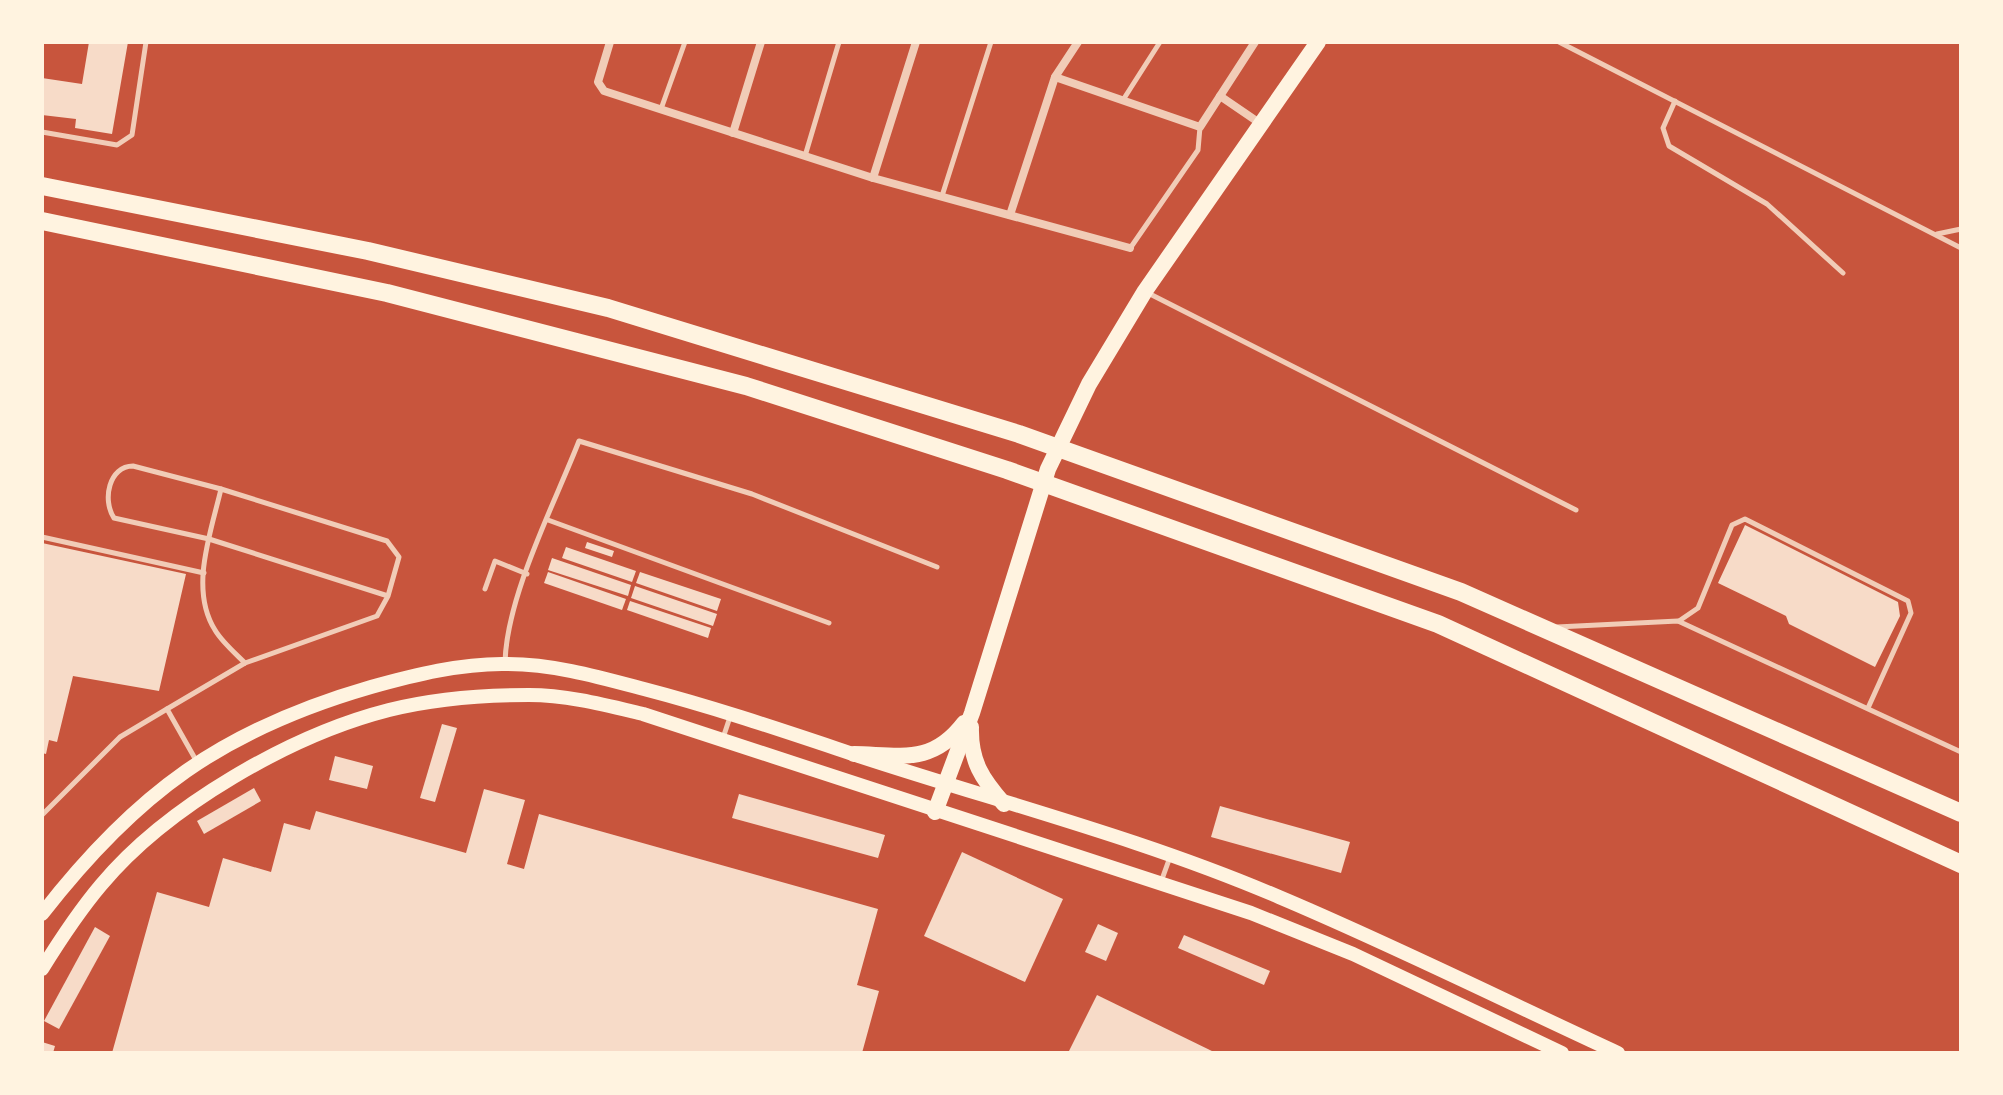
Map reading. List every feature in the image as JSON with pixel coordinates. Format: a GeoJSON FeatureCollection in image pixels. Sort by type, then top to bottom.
{"type":"FeatureCollection","features":[{"type":"Feature","properties":{"kind":"highway"},"geometry":{"type":"LineString","coordinates":[[42,186],[368,251],[608,308],[1019,434],[1461,592],[1961,813]]}},
{"type":"Feature","properties":{"kind":"highway"},"geometry":{"type":"LineString","coordinates":[[42,221],[387,293],[746,386],[1007,470],[1438,624],[1961,864]]}},
{"type":"Feature","properties":{"kind":"main road"},"geometry":{"type":"LineString","coordinates":[[935,812],[972,713],[1048,469],[1089,384],[1145,291],[1318,42]]}},
{"type":"Feature","properties":{"kind":"main road"},"geometry":{"type":"LineString","coordinates":[[42,914],[104,838],[166,783],[197,762],[281,717],[352,693],[423,673],[505,663],[596,675],[732,711],[1004,804],[1171,856],[1278,896],[1618,1053]]}},
{"type":"Feature","properties":{"kind":"main road"},"geometry":{"type":"LineString","coordinates":[[42,969],[103,883],[181,812],[267,759],[389,710],[460,699],[530,695],[586,701],[722,739],[935,812],[1251,913],[1353,954],[1562,1053]]}},
{"type":"Feature","properties":{"kind":"main road"},"geometry":{"type":"LineString","coordinates":[[854,754],[928,754],[944,746],[972,713]]}},
{"type":"Feature","properties":{"kind":"main road"},"geometry":{"type":"LineString","coordinates":[[972,713],[971,746],[978,771],[1004,804]]}},
{"type":"Feature","properties":{"kind":"street"},"geometry":{"type":"LineString","coordinates":[[610,42],[599,88],[873,178],[1130,248]]}},
{"type":"Feature","properties":{"kind":"street"},"geometry":{"type":"LineString","coordinates":[[733,133],[761,42]]}},
{"type":"Feature","properties":{"kind":"street"},"geometry":{"type":"LineString","coordinates":[[873,178],[916,42]]}},
{"type":"Feature","properties":{"kind":"street"},"geometry":{"type":"LineString","coordinates":[[1010,215],[1055,77],[1078,42]]}},
{"type":"Feature","properties":{"kind":"street"},"geometry":{"type":"LineString","coordinates":[[1055,77],[1200,127],[1255,42]]}},
{"type":"Feature","properties":{"kind":"street"},"geometry":{"type":"LineString","coordinates":[[1220,96],[1261,124]]}},
{"type":"Feature","properties":{"kind":"lane"},"geometry":{"type":"LineString","coordinates":[[42,132],[117,145],[126,142],[132,135],[146,42]]}},
{"type":"Feature","properties":{"kind":"lane"},"geometry":{"type":"LineString","coordinates":[[661,109],[685,42]]}},
{"type":"Feature","properties":{"kind":"lane"},"geometry":{"type":"LineString","coordinates":[[805,156],[839,42]]}},
{"type":"Feature","properties":{"kind":"lane"},"geometry":{"type":"LineString","coordinates":[[942,197],[991,42]]}},
{"type":"Feature","properties":{"kind":"lane"},"geometry":{"type":"LineString","coordinates":[[1123,100],[1160,42]]}},
{"type":"Feature","properties":{"kind":"lane"},"geometry":{"type":"LineString","coordinates":[[1559,42],[1961,248]]}},
{"type":"Feature","properties":{"kind":"lane"},"geometry":{"type":"LineString","coordinates":[[1675,101],[1663,128],[1669,146],[1767,204],[1843,273]]}},
{"type":"Feature","properties":{"kind":"lane"},"geometry":{"type":"LineString","coordinates":[[1130,248],[1198,150],[1200,127]]}},
{"type":"Feature","properties":{"kind":"lane"},"geometry":{"type":"LineString","coordinates":[[1936,234],[1961,229]]}},
{"type":"Feature","properties":{"kind":"lane"},"geometry":{"type":"LineString","coordinates":[[1145,291],[1576,510]]}},
{"type":"Feature","properties":{"kind":"lane"},"geometry":{"type":"LineString","coordinates":[[505,663],[506,637],[527,574],[579,441],[752,494],[937,567]]}},
{"type":"Feature","properties":{"kind":"lane"},"geometry":{"type":"LineString","coordinates":[[42,815],[120,737],[167,709],[245,663],[377,616],[388,596],[399,557],[396,547],[387,541],[221,489],[123,466],[117,471],[107,493],[107,508],[114,518],[209,539],[388,596]]}},
{"type":"Feature","properties":{"kind":"lane"},"geometry":{"type":"LineString","coordinates":[[221,489],[209,539],[202,593],[215,631],[245,663]]}},
{"type":"Feature","properties":{"kind":"lane"},"geometry":{"type":"LineString","coordinates":[[1678,621],[1698,608],[1732,525],[1745,519],[1908,601],[1911,613],[1868,708]]}},
{"type":"Feature","properties":{"kind":"lane"},"geometry":{"type":"LineString","coordinates":[[548,520],[829,623]]}},
{"type":"Feature","properties":{"kind":"lane"},"geometry":{"type":"LineString","coordinates":[[42,537],[204,573]]}},
{"type":"Feature","properties":{"kind":"lane"},"geometry":{"type":"LineString","coordinates":[[485,589],[495,561],[527,574]]}},
{"type":"Feature","properties":{"kind":"lane"},"geometry":{"type":"LineString","coordinates":[[1544,628],[1678,621],[1961,752]]}},
{"type":"Feature","properties":{"kind":"lane"},"geometry":{"type":"LineString","coordinates":[[167,709],[197,762]]}},
{"type":"Feature","properties":{"kind":"lane"},"geometry":{"type":"LineString","coordinates":[[722,739],[732,711]]}},
{"type":"Feature","properties":{"kind":"lane"},"geometry":{"type":"LineString","coordinates":[[1160,883],[1171,856]]}},
{"type":"Feature","properties":{"kind":"building"},"geometry":{"type":"Polygon","coordinates":[[[89,42],[128,42],[112,134],[75,128],[76,119],[42,115],[42,78],[82,84],[89,42]]]}},
{"type":"Feature","properties":{"kind":"building"},"geometry":{"type":"Polygon","coordinates":[[[1745,525],[1898,602],[1900,616],[1875,667],[1789,624],[1786,616],[1718,583],[1745,525]]]}},
{"type":"Feature","properties":{"kind":"building"},"geometry":{"type":"Polygon","coordinates":[[[587,542],[614,551],[612,557],[585,548],[587,542]]]}},
{"type":"Feature","properties":{"kind":"building"},"geometry":{"type":"Polygon","coordinates":[[[42,543],[186,574],[159,691],[73,676],[57,742],[49,740],[46,754],[42,753],[42,543]]]}},
{"type":"Feature","properties":{"kind":"building"},"geometry":{"type":"Polygon","coordinates":[[[566,547],[636,571],[632,582],[562,558],[566,547]]]}},
{"type":"Feature","properties":{"kind":"building"},"geometry":{"type":"Polygon","coordinates":[[[552,558],[631,585],[628,596],[548,570],[552,558]]]}},
{"type":"Feature","properties":{"kind":"building"},"geometry":{"type":"Polygon","coordinates":[[[548,572],[626,599],[622,610],[544,583],[548,572]]]}},
{"type":"Feature","properties":{"kind":"building"},"geometry":{"type":"Polygon","coordinates":[[[640,572],[721,599],[717,611],[636,583],[640,572]]]}},
{"type":"Feature","properties":{"kind":"building"},"geometry":{"type":"Polygon","coordinates":[[[635,586],[717,614],[713,626],[631,598],[635,586]]]}},
{"type":"Feature","properties":{"kind":"building"},"geometry":{"type":"Polygon","coordinates":[[[630,601],[711,628],[708,638],[627,610],[630,601]]]}},
{"type":"Feature","properties":{"kind":"building"},"geometry":{"type":"Polygon","coordinates":[[[442,724],[457,728],[435,802],[420,798],[442,724]]]}},
{"type":"Feature","properties":{"kind":"building"},"geometry":{"type":"Polygon","coordinates":[[[335,756],[373,766],[367,789],[329,780],[335,756]]]}},
{"type":"Feature","properties":{"kind":"building"},"geometry":{"type":"Polygon","coordinates":[[[254,788],[261,801],[204,834],[197,821],[254,788]]]}},
{"type":"Feature","properties":{"kind":"building"},"geometry":{"type":"Polygon","coordinates":[[[484,789],[525,800],[507,864],[524,869],[539,814],[878,909],[857,985],[879,991],[862,1053],[112,1053],[157,892],[209,907],[223,858],[271,872],[284,823],[310,830],[316,811],[466,853],[484,789]]]}},
{"type":"Feature","properties":{"kind":"building"},"geometry":{"type":"Polygon","coordinates":[[[739,794],[885,835],[878,858],[732,818],[739,794]]]}},
{"type":"Feature","properties":{"kind":"building"},"geometry":{"type":"Polygon","coordinates":[[[1220,806],[1350,842],[1341,873],[1211,837],[1220,806]]]}},
{"type":"Feature","properties":{"kind":"building"},"geometry":{"type":"Polygon","coordinates":[[[962,852],[1063,899],[1025,982],[924,936],[962,852]]]}},
{"type":"Feature","properties":{"kind":"building"},"geometry":{"type":"Polygon","coordinates":[[[1098,924],[1118,933],[1106,961],[1085,952],[1098,924]]]}},
{"type":"Feature","properties":{"kind":"building"},"geometry":{"type":"Polygon","coordinates":[[[95,927],[110,936],[59,1029],[44,1021],[95,927]]]}},
{"type":"Feature","properties":{"kind":"building"},"geometry":{"type":"Polygon","coordinates":[[[1184,935],[1270,971],[1264,985],[1178,948],[1184,935]]]}},
{"type":"Feature","properties":{"kind":"building"},"geometry":{"type":"Polygon","coordinates":[[[1097,995],[1216,1053],[1068,1053],[1097,995]]]}},
{"type":"Feature","properties":{"kind":"building"},"geometry":{"type":"Polygon","coordinates":[[[42,1042],[55,1046],[53,1053],[42,1053],[42,1042]]]}}]}
